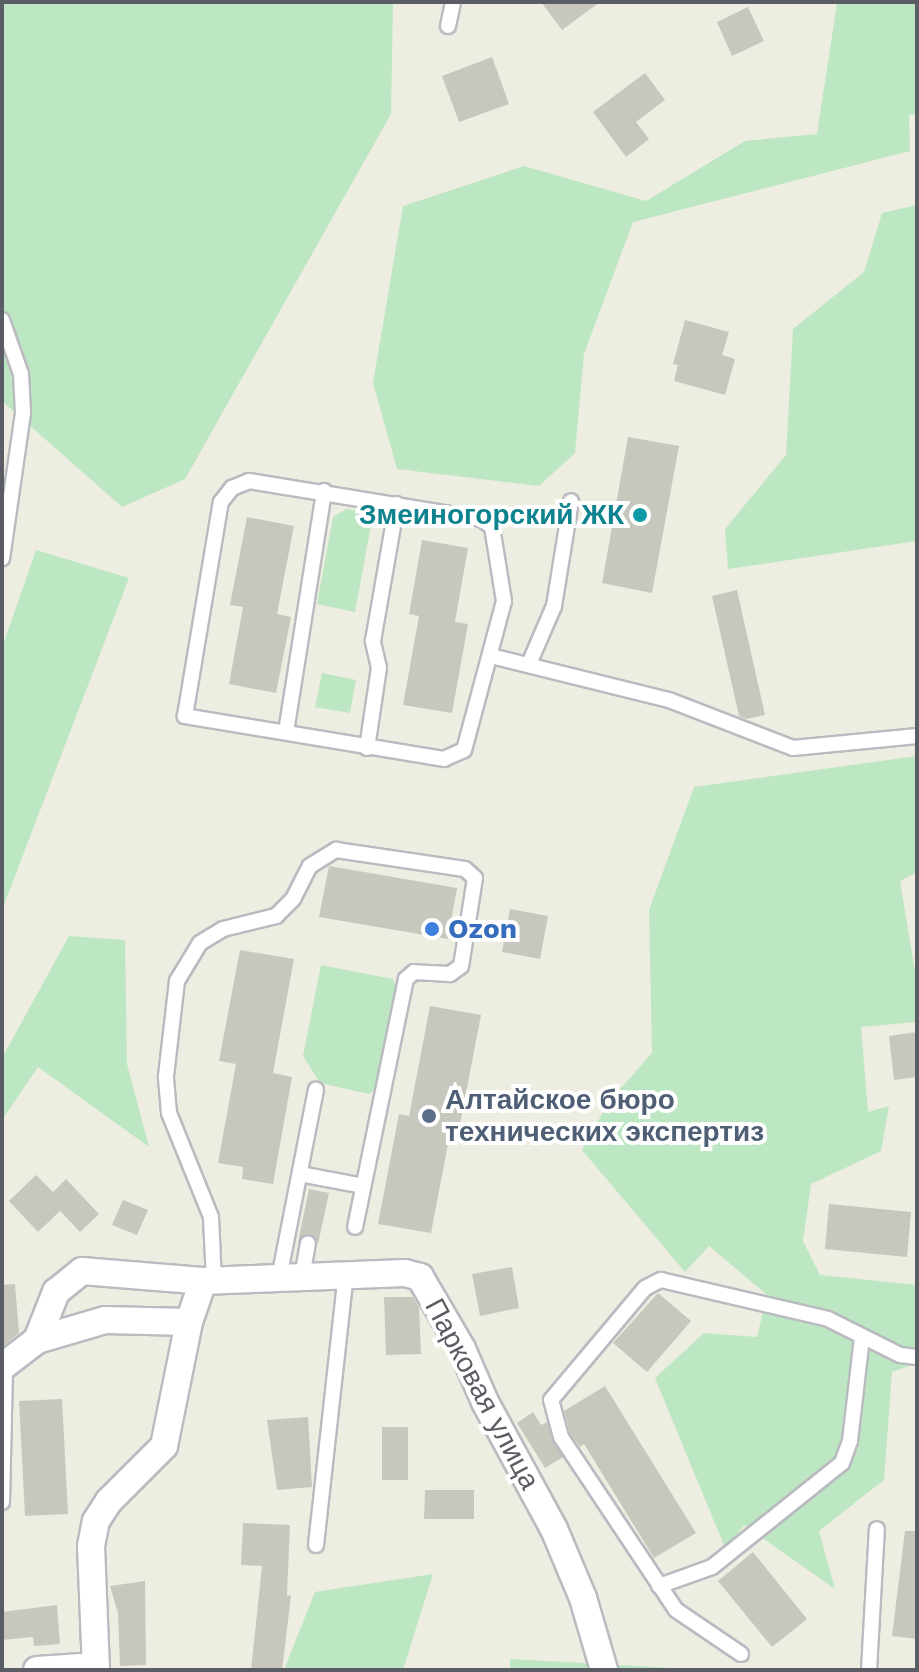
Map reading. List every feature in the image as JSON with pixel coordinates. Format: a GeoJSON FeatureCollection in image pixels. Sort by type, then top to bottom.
{"type":"FeatureCollection","features":[{"type":"Feature","properties":{"kind":"street","name":"Парковая улица"},"geometry":{"type":"LineString","coordinates":[[37,1340],[56,1292],[82,1271],[208,1281],[405,1273],[424,1284],[560,1542],[604,1670]]}},
{"type":"Feature","properties":{"kind":"street"},"geometry":{"type":"LineString","coordinates":[[37,1670],[96,1668],[91,1546],[96,1521],[109,1501],[164,1446],[189,1322],[208,1281]]}},
{"type":"Feature","properties":{"kind":"street"},"geometry":{"type":"LineString","coordinates":[[4,1366],[37,1340],[105,1320],[189,1322]]}},
{"type":"Feature","properties":{"kind":"lane"},"geometry":{"type":"LineString","coordinates":[[448,26],[453,2]]}},
{"type":"Feature","properties":{"kind":"lane"},"geometry":{"type":"LineString","coordinates":[[2,320],[21,374],[23,413],[2,558]]}},
{"type":"Feature","properties":{"kind":"lane"},"geometry":{"type":"LineString","coordinates":[[249,481],[397,504],[482,519],[492,527],[504,601],[464,750],[444,759],[185,716],[225,495],[249,481]]}},
{"type":"Feature","properties":{"kind":"lane"},"geometry":{"type":"LineString","coordinates":[[286,732],[324,491]]}},
{"type":"Feature","properties":{"kind":"lane"},"geometry":{"type":"LineString","coordinates":[[529,664],[554,606],[571,501]]}},
{"type":"Feature","properties":{"kind":"lane"},"geometry":{"type":"LineString","coordinates":[[367,748],[379,668],[373,641],[397,504]]}},
{"type":"Feature","properties":{"kind":"lane"},"geometry":{"type":"LineString","coordinates":[[491,656],[669,700],[793,748],[917,736]]}},
{"type":"Feature","properties":{"kind":"lane"},"geometry":{"type":"LineString","coordinates":[[208,1281],[211,1217],[169,1113],[166,1076],[177,981],[200,943],[223,929],[276,916],[293,899],[310,866],[336,850],[465,869],[475,878],[461,966],[450,974],[414,972],[406,979],[355,1227]]}},
{"type":"Feature","properties":{"kind":"lane"},"geometry":{"type":"LineString","coordinates":[[291,1278],[300,1174],[316,1090]]}},
{"type":"Feature","properties":{"kind":"lane"},"geometry":{"type":"LineString","coordinates":[[300,1174],[363,1186]]}},
{"type":"Feature","properties":{"kind":"lane"},"geometry":{"type":"LineString","coordinates":[[291,1278],[308,1244]]}},
{"type":"Feature","properties":{"kind":"lane"},"geometry":{"type":"LineString","coordinates":[[316,1545],[346,1274]]}},
{"type":"Feature","properties":{"kind":"lane"},"geometry":{"type":"LineString","coordinates":[[741,1654],[676,1610],[561,1437],[551,1400],[645,1288],[661,1280],[828,1319],[900,1355],[917,1357]]}},
{"type":"Feature","properties":{"kind":"lane"},"geometry":{"type":"LineString","coordinates":[[659,1586],[712,1567],[842,1463],[850,1441],[862,1337]]}},
{"type":"Feature","properties":{"kind":"lane"},"geometry":{"type":"LineString","coordinates":[[2,1502],[4,1366]]}},
{"type":"Feature","properties":{"kind":"lane"},"geometry":{"type":"LineString","coordinates":[[869,1670],[877,1529]]}},
{"type":"Feature","properties":{"kind":"green space"},"geometry":{"type":"Polygon","coordinates":[[[2,2],[393,2],[391,114],[185,479],[122,507],[2,401],[2,2]]]}},
{"type":"Feature","properties":{"kind":"green space"},"geometry":{"type":"Polygon","coordinates":[[[917,2],[917,115],[909,115],[910,151],[633,222],[584,354],[575,453],[539,486],[397,469],[373,383],[403,206],[524,166],[646,201],[745,141],[817,134],[837,3],[917,2]]]}},
{"type":"Feature","properties":{"kind":"green space"},"geometry":{"type":"Polygon","coordinates":[[[917,205],[917,541],[728,569],[725,529],[786,455],[793,329],[864,272],[882,213],[917,205]]]}},
{"type":"Feature","properties":{"kind":"green space"},"geometry":{"type":"Polygon","coordinates":[[[346,509],[365,512],[372,520],[355,612],[317,604],[333,517],[346,509]]]}},
{"type":"Feature","properties":{"kind":"green space"},"geometry":{"type":"Polygon","coordinates":[[[36,550],[129,578],[2,910],[2,648],[36,550]]]}},
{"type":"Feature","properties":{"kind":"green space"},"geometry":{"type":"Polygon","coordinates":[[[322,673],[356,680],[350,713],[315,707],[322,673]]]}},
{"type":"Feature","properties":{"kind":"green space"},"geometry":{"type":"Polygon","coordinates":[[[917,756],[917,872],[900,881],[917,983],[917,1022],[861,1027],[868,1112],[889,1106],[881,1151],[811,1184],[803,1241],[820,1275],[917,1285],[917,1363],[892,1372],[884,1480],[819,1531],[835,1589],[744,1525],[726,1550],[655,1378],[704,1333],[757,1337],[767,1295],[709,1246],[685,1272],[582,1150],[608,1103],[652,1053],[649,910],[694,787],[917,756]]]}},
{"type":"Feature","properties":{"kind":"green space"},"geometry":{"type":"Polygon","coordinates":[[[69,936],[125,940],[127,1064],[149,1147],[38,1067],[2,1120],[2,1058],[69,936]]]}},
{"type":"Feature","properties":{"kind":"green space"},"geometry":{"type":"Polygon","coordinates":[[[321,965],[393,979],[396,987],[375,1089],[369,1094],[320,1083],[303,1056],[321,965]]]}},
{"type":"Feature","properties":{"kind":"green space"},"geometry":{"type":"Polygon","coordinates":[[[433,1574],[403,1670],[284,1670],[315,1592],[433,1574]]]}},
{"type":"Feature","properties":{"kind":"green space"},"geometry":{"type":"Polygon","coordinates":[[[510,1659],[709,1670],[510,1670],[510,1659]]]}},
{"type":"Feature","properties":{"kind":"building"},"geometry":{"type":"Polygon","coordinates":[[[541,2],[600,2],[562,30],[541,2]]]}},
{"type":"Feature","properties":{"kind":"building"},"geometry":{"type":"Polygon","coordinates":[[[748,7],[764,41],[732,56],[717,22],[748,7]]]}},
{"type":"Feature","properties":{"kind":"building"},"geometry":{"type":"Polygon","coordinates":[[[492,57],[509,104],[459,122],[442,76],[492,57]]]}},
{"type":"Feature","properties":{"kind":"building"},"geometry":{"type":"Polygon","coordinates":[[[645,73],[665,100],[636,122],[649,139],[626,157],[593,112],[645,73]]]}},
{"type":"Feature","properties":{"kind":"building"},"geometry":{"type":"Polygon","coordinates":[[[685,320],[729,332],[722,355],[735,359],[725,395],[674,381],[678,365],[673,364],[685,320]]]}},
{"type":"Feature","properties":{"kind":"building","name":"Змеиногорский ЖК"},"geometry":{"type":"Polygon","coordinates":[[[628,437],[679,446],[652,593],[602,583],[628,437]]]}},
{"type":"Feature","properties":{"kind":"building"},"geometry":{"type":"Polygon","coordinates":[[[247,517],[294,526],[277,614],[291,617],[276,693],[229,684],[243,607],[230,605],[247,517]]]}},
{"type":"Feature","properties":{"kind":"building"},"geometry":{"type":"Polygon","coordinates":[[[422,540],[468,548],[455,622],[468,624],[452,713],[403,705],[419,616],[409,614],[422,540]]]}},
{"type":"Feature","properties":{"kind":"building"},"geometry":{"type":"Polygon","coordinates":[[[737,590],[765,715],[746,719],[739,716],[712,596],[737,590]]]}},
{"type":"Feature","properties":{"kind":"building"},"geometry":{"type":"Polygon","coordinates":[[[329,866],[457,888],[448,939],[319,917],[329,866]]]}},
{"type":"Feature","properties":{"kind":"building"},"geometry":{"type":"Polygon","coordinates":[[[510,909],[548,916],[540,959],[502,952],[510,909]]]}},
{"type":"Feature","properties":{"kind":"building"},"geometry":{"type":"Polygon","coordinates":[[[240,950],[294,959],[273,1073],[292,1077],[273,1184],[242,1179],[243,1167],[218,1163],[236,1064],[219,1061],[240,950]]]}},
{"type":"Feature","properties":{"kind":"building"},"geometry":{"type":"Polygon","coordinates":[[[430,1006],[481,1015],[460,1124],[452,1123],[431,1233],[378,1224],[399,1114],[409,1116],[430,1006]]]}},
{"type":"Feature","properties":{"kind":"building"},"geometry":{"type":"Polygon","coordinates":[[[917,1032],[917,1077],[894,1080],[889,1036],[917,1032]]]}},
{"type":"Feature","properties":{"kind":"building"},"geometry":{"type":"Polygon","coordinates":[[[36,1175],[53,1192],[66,1179],[99,1214],[80,1232],[60,1211],[38,1232],[9,1201],[36,1175]]]}},
{"type":"Feature","properties":{"kind":"building"},"geometry":{"type":"Polygon","coordinates":[[[309,1189],[329,1193],[318,1244],[309,1234],[298,1242],[309,1189]]]}},
{"type":"Feature","properties":{"kind":"building"},"geometry":{"type":"Polygon","coordinates":[[[123,1200],[148,1210],[137,1235],[112,1225],[123,1200]]]}},
{"type":"Feature","properties":{"kind":"building"},"geometry":{"type":"Polygon","coordinates":[[[829,1204],[911,1212],[907,1257],[825,1249],[829,1204]]]}},
{"type":"Feature","properties":{"kind":"building"},"geometry":{"type":"Polygon","coordinates":[[[512,1267],[519,1308],[480,1316],[472,1274],[512,1267]]]}},
{"type":"Feature","properties":{"kind":"building"},"geometry":{"type":"Polygon","coordinates":[[[15,1284],[19,1333],[2,1347],[2,1285],[15,1284]]]}},
{"type":"Feature","properties":{"kind":"building"},"geometry":{"type":"Polygon","coordinates":[[[658,1293],[691,1321],[647,1372],[613,1343],[658,1293]]]}},
{"type":"Feature","properties":{"kind":"building"},"geometry":{"type":"Polygon","coordinates":[[[384,1297],[413,1297],[419,1307],[421,1354],[386,1355],[384,1297]]]}},
{"type":"Feature","properties":{"kind":"building"},"geometry":{"type":"Polygon","coordinates":[[[605,1386],[696,1533],[654,1558],[584,1444],[580,1447],[570,1433],[564,1411],[605,1386]]]}},
{"type":"Feature","properties":{"kind":"building"},"geometry":{"type":"Polygon","coordinates":[[[62,1399],[68,1514],[25,1516],[19,1401],[62,1399]]]}},
{"type":"Feature","properties":{"kind":"building"},"geometry":{"type":"Polygon","coordinates":[[[533,1412],[541,1425],[547,1422],[563,1457],[545,1468],[517,1423],[533,1412]]]}},
{"type":"Feature","properties":{"kind":"building"},"geometry":{"type":"Polygon","coordinates":[[[308,1417],[312,1487],[277,1490],[267,1420],[308,1417]]]}},
{"type":"Feature","properties":{"kind":"building"},"geometry":{"type":"Polygon","coordinates":[[[382,1427],[408,1427],[408,1480],[382,1480],[382,1427]]]}},
{"type":"Feature","properties":{"kind":"building"},"geometry":{"type":"Polygon","coordinates":[[[425,1490],[474,1490],[474,1519],[424,1519],[425,1490]]]}},
{"type":"Feature","properties":{"kind":"building"},"geometry":{"type":"Polygon","coordinates":[[[243,1523],[290,1525],[287,1595],[291,1596],[282,1670],[251,1670],[262,1566],[241,1565],[243,1523]]]}},
{"type":"Feature","properties":{"kind":"building"},"geometry":{"type":"Polygon","coordinates":[[[905,1531],[917,1531],[917,1639],[892,1636],[905,1531]]]}},
{"type":"Feature","properties":{"kind":"building"},"geometry":{"type":"Polygon","coordinates":[[[753,1552],[807,1619],[772,1647],[718,1581],[753,1552]]]}},
{"type":"Feature","properties":{"kind":"building"},"geometry":{"type":"Polygon","coordinates":[[[145,1581],[146,1665],[120,1666],[118,1613],[110,1586],[145,1581]]]}},
{"type":"Feature","properties":{"kind":"building"},"geometry":{"type":"Polygon","coordinates":[[[57,1605],[60,1644],[34,1646],[33,1637],[2,1640],[2,1612],[57,1605]]]}},
{"type":"Feature","properties":{"kind":"place","name":"Змеиногорский ЖК"},"geometry":{"type":"Point","coordinates":[640,515]}},
{"type":"Feature","properties":{"kind":"place","name":"Ozon"},"geometry":{"type":"Point","coordinates":[432,929]}},
{"type":"Feature","properties":{"kind":"place","name":"Алтайское бюро технических экспертиз"},"geometry":{"type":"Point","coordinates":[429,1116]}}]}
